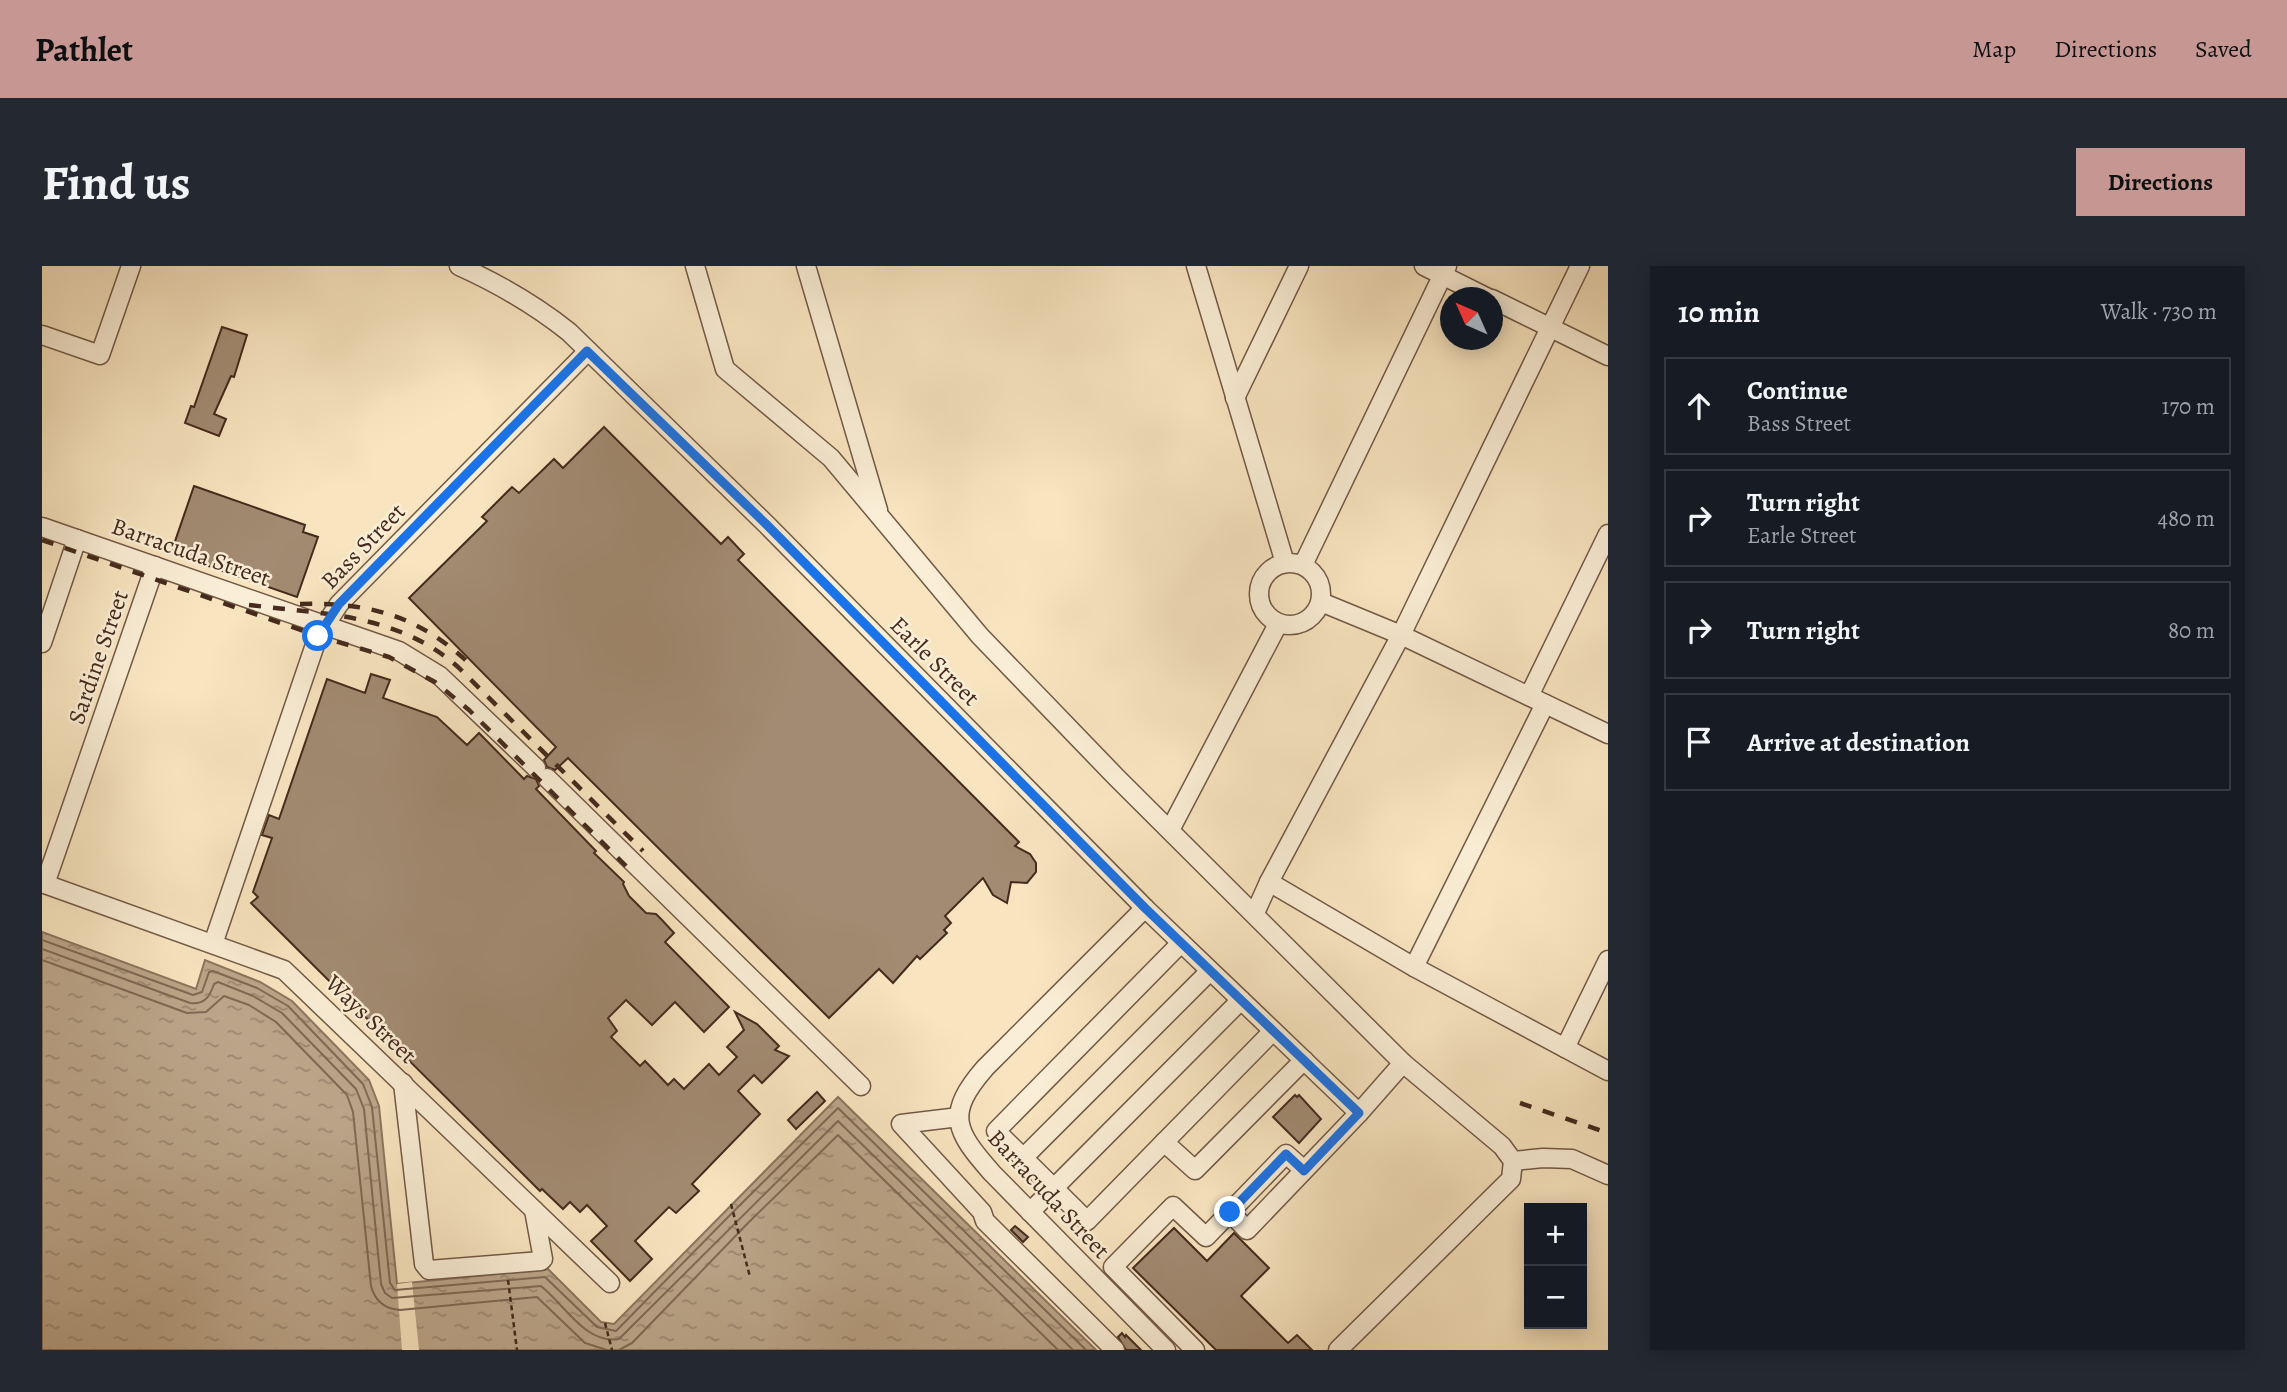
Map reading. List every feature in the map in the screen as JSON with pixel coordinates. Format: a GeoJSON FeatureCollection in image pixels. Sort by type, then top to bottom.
{"type":"FeatureCollection","features":[{"type":"Feature","properties":{"kind":"street"},"geometry":{"type":"LineString","coordinates":[[42,335],[100,355],[131,266]]}},
{"type":"Feature","properties":{"kind":"street","name":"Earle Street"},"geometry":{"type":"LineString","coordinates":[[459,266],[503,286],[541,309],[587,351],[767,525],[1145,908],[1359,1113]]}},
{"type":"Feature","properties":{"kind":"street"},"geometry":{"type":"LineString","coordinates":[[695,266],[725,369],[831,458],[980,636],[1403,1063],[1502,1146],[1513,1160],[1511,1179],[1338,1350]]}},
{"type":"Feature","properties":{"kind":"street"},"geometry":{"type":"LineString","coordinates":[[806,266],[880,516]]}},
{"type":"Feature","properties":{"kind":"street"},"geometry":{"type":"LineString","coordinates":[[1196,266],[1235,398],[1294,564]]}},
{"type":"Feature","properties":{"kind":"street"},"geometry":{"type":"LineString","coordinates":[[1235,398],[1299,266]]}},
{"type":"Feature","properties":{"kind":"street"},"geometry":{"type":"LineString","coordinates":[[1424,266],[1445,270],[1472,287]]}},
{"type":"Feature","properties":{"kind":"street"},"geometry":{"type":"LineString","coordinates":[[1255,913],[1401,635],[1580,266]]}},
{"type":"Feature","properties":{"kind":"street"},"geometry":{"type":"LineString","coordinates":[[1294,564],[1445,270]]}},
{"type":"Feature","properties":{"kind":"street"},"geometry":{"type":"LineString","coordinates":[[1503,304],[1608,356]]}},
{"type":"Feature","properties":{"kind":"street","name":"Bass Street"},"geometry":{"type":"LineString","coordinates":[[213,944],[308,662],[324,626],[339,604],[587,351]]}},
{"type":"Feature","properties":{"kind":"street","name":"Barracuda Street"},"geometry":{"type":"LineString","coordinates":[[42,527],[399,651],[440,676],[861,1086]]}},
{"type":"Feature","properties":{"kind":"street"},"geometry":{"type":"LineString","coordinates":[[1414,967],[1537,700],[1608,534]]}},
{"type":"Feature","properties":{"kind":"street"},"geometry":{"type":"LineString","coordinates":[[42,643],[77,539]]}},
{"type":"Feature","properties":{"kind":"street"},"geometry":{"type":"LineString","coordinates":[[1294,564],[1311,570],[1321,584],[1321,602],[1312,618],[1304,623],[1296,626],[1278,624],[1264,612],[1259,596],[1263,578],[1269,571],[1294,564]]}},
{"type":"Feature","properties":{"kind":"street","name":"Sardine Street"},"geometry":{"type":"LineString","coordinates":[[44,883],[155,566]]}},
{"type":"Feature","properties":{"kind":"street"},"geometry":{"type":"LineString","coordinates":[[1321,602],[1401,635],[1608,734]]}},
{"type":"Feature","properties":{"kind":"street"},"geometry":{"type":"LineString","coordinates":[[1170,830],[1278,624]]}},
{"type":"Feature","properties":{"kind":"street"},"geometry":{"type":"LineString","coordinates":[[1269,882],[1414,967],[1608,1071]]}},
{"type":"Feature","properties":{"kind":"street","name":"Ways Street"},"geometry":{"type":"LineString","coordinates":[[44,883],[284,970],[610,1283]]}},
{"type":"Feature","properties":{"kind":"street","name":"Barracuda Street"},"geometry":{"type":"LineString","coordinates":[[1145,908],[985,1068],[967,1089],[959,1109],[959,1117],[960,1128],[968,1146],[1166,1350]]}},
{"type":"Feature","properties":{"kind":"street"},"geometry":{"type":"LineString","coordinates":[[1181,943],[996,1131],[1087,1221],[1273,1031]]}},
{"type":"Feature","properties":{"kind":"street"},"geometry":{"type":"LineString","coordinates":[[1565,1048],[1608,960]]}},
{"type":"Feature","properties":{"kind":"street"},"geometry":{"type":"LineString","coordinates":[[1023,1158],[1210,971]]}},
{"type":"Feature","properties":{"kind":"street"},"geometry":{"type":"LineString","coordinates":[[1030,1212],[1241,1000]]}},
{"type":"Feature","properties":{"kind":"street"},"geometry":{"type":"LineString","coordinates":[[1164,1142],[1195,1170],[1304,1060]]}},
{"type":"Feature","properties":{"kind":"street"},"geometry":{"type":"LineString","coordinates":[[1230,1212],[1247,1230],[1403,1063]]}},
{"type":"Feature","properties":{"kind":"street"},"geometry":{"type":"LineString","coordinates":[[403,1083],[424,1264],[429,1270],[541,1261],[543,1259],[534,1210]]}},
{"type":"Feature","properties":{"kind":"street"},"geometry":{"type":"LineString","coordinates":[[959,1117],[901,1124],[982,1212],[985,1221],[1115,1350]]}},
{"type":"Feature","properties":{"kind":"street"},"geometry":{"type":"LineString","coordinates":[[1195,1350],[1113,1267],[1173,1206],[1206,1237],[1286,1154],[1304,1171]]}},
{"type":"Feature","properties":{"kind":"street"},"geometry":{"type":"LineString","coordinates":[[1513,1160],[1572,1159],[1608,1175]]}},
{"type":"Feature","properties":{"kind":"path"},"geometry":{"type":"LineString","coordinates":[[731,1204],[750,1277]]}},
{"type":"Feature","properties":{"kind":"path"},"geometry":{"type":"LineString","coordinates":[[507,1273],[517,1350]]}},
{"type":"Feature","properties":{"kind":"path"},"geometry":{"type":"LineString","coordinates":[[605,1323],[612,1350]]}},
{"type":"Feature","properties":{"kind":"water"},"geometry":{"type":"Polygon","coordinates":[[[42,932],[196,989],[205,960],[260,982],[292,1001],[369,1080],[379,1106],[397,1284],[548,1269],[601,1322],[614,1324],[838,1097],[1096,1350],[42,1350],[42,932]]]}},
{"type":"Feature","properties":{"kind":"pier"},"geometry":{"type":"Polygon","coordinates":[[[412,1282],[419,1350],[402,1350],[397,1284],[412,1282]]]}},
{"type":"Feature","properties":{"kind":"building"},"geometry":{"type":"Polygon","coordinates":[[[222,327],[247,335],[234,377],[231,376],[214,414],[226,419],[219,436],[185,423],[191,406],[194,407],[222,327]]]}},
{"type":"Feature","properties":{"kind":"building"},"geometry":{"type":"Polygon","coordinates":[[[604,427],[721,544],[728,537],[744,554],[738,560],[1019,842],[1015,846],[1030,854],[1036,863],[1036,872],[1027,883],[1011,882],[1007,903],[993,895],[983,878],[945,916],[951,923],[944,930],[947,933],[920,959],[917,956],[893,983],[879,969],[829,1018],[568,758],[555,770],[547,767],[544,760],[556,747],[409,598],[487,521],[482,517],[512,487],[519,493],[554,459],[563,468],[604,427]]]}},
{"type":"Feature","properties":{"kind":"building"},"geometry":{"type":"Polygon","coordinates":[[[194,486],[305,525],[303,532],[318,537],[297,597],[171,553],[194,486]]]}},
{"type":"Feature","properties":{"kind":"building"},"geometry":{"type":"Polygon","coordinates":[[[371,674],[390,680],[383,698],[437,717],[467,745],[479,733],[524,779],[527,776],[536,779],[539,786],[536,789],[624,882],[629,896],[646,913],[656,914],[674,933],[665,942],[729,1007],[704,1032],[675,1002],[652,1025],[626,1000],[608,1018],[617,1031],[611,1037],[640,1066],[645,1061],[668,1085],[674,1079],[684,1089],[709,1064],[719,1075],[737,1057],[727,1047],[744,1030],[735,1012],[757,1024],[779,1046],[775,1050],[789,1056],[762,1083],[754,1075],[738,1091],[760,1114],[692,1184],[699,1191],[676,1213],[669,1207],[635,1241],[652,1259],[630,1281],[591,1241],[607,1226],[587,1205],[580,1212],[570,1202],[563,1209],[542,1189],[540,1191],[251,903],[258,897],[253,892],[272,838],[262,835],[269,815],[279,819],[327,679],[365,693],[371,674]]]}},
{"type":"Feature","properties":{"kind":"building"},"geometry":{"type":"Polygon","coordinates":[[[817,1092],[825,1101],[796,1129],[788,1120],[817,1092]]]}},
{"type":"Feature","properties":{"kind":"building"},"geometry":{"type":"Polygon","coordinates":[[[1295,1095],[1299,1095],[1321,1119],[1299,1143],[1273,1117],[1295,1095]]]}},
{"type":"Feature","properties":{"kind":"building"},"geometry":{"type":"Polygon","coordinates":[[[1015,1226],[1028,1237],[1023,1242],[1011,1230],[1015,1226]]]}},
{"type":"Feature","properties":{"kind":"building"},"geometry":{"type":"Polygon","coordinates":[[[1174,1228],[1207,1261],[1234,1233],[1269,1268],[1241,1296],[1288,1343],[1297,1335],[1312,1350],[1216,1350],[1133,1268],[1174,1228]]]}},
{"type":"Feature","properties":{"kind":"building"},"geometry":{"type":"Polygon","coordinates":[[[1122,1333],[1141,1350],[1126,1350],[1118,1337],[1122,1333]]]}},
{"type":"Feature","properties":{"kind":"railway"},"geometry":{"type":"LineString","coordinates":[[42,540],[318,636],[389,657],[435,682],[469,710],[627,867]]}},
{"type":"Feature","properties":{"kind":"railway"},"geometry":{"type":"LineString","coordinates":[[300,604],[350,606],[394,616],[435,636],[474,668]]}},
{"type":"Feature","properties":{"kind":"railway"},"geometry":{"type":"LineString","coordinates":[[249,605],[359,619],[411,636],[435,649],[458,667],[643,851]]}},
{"type":"Feature","properties":{"kind":"railway"},"geometry":{"type":"LineString","coordinates":[[1520,1103],[1608,1133]]}},
{"type":"Feature","properties":{"kind":"route"},"geometry":{"type":"LineString","coordinates":[[318,636],[339,604],[587,351],[767,525],[1145,908],[1359,1113],[1304,1171],[1286,1154],[1230,1212]]}}]}
